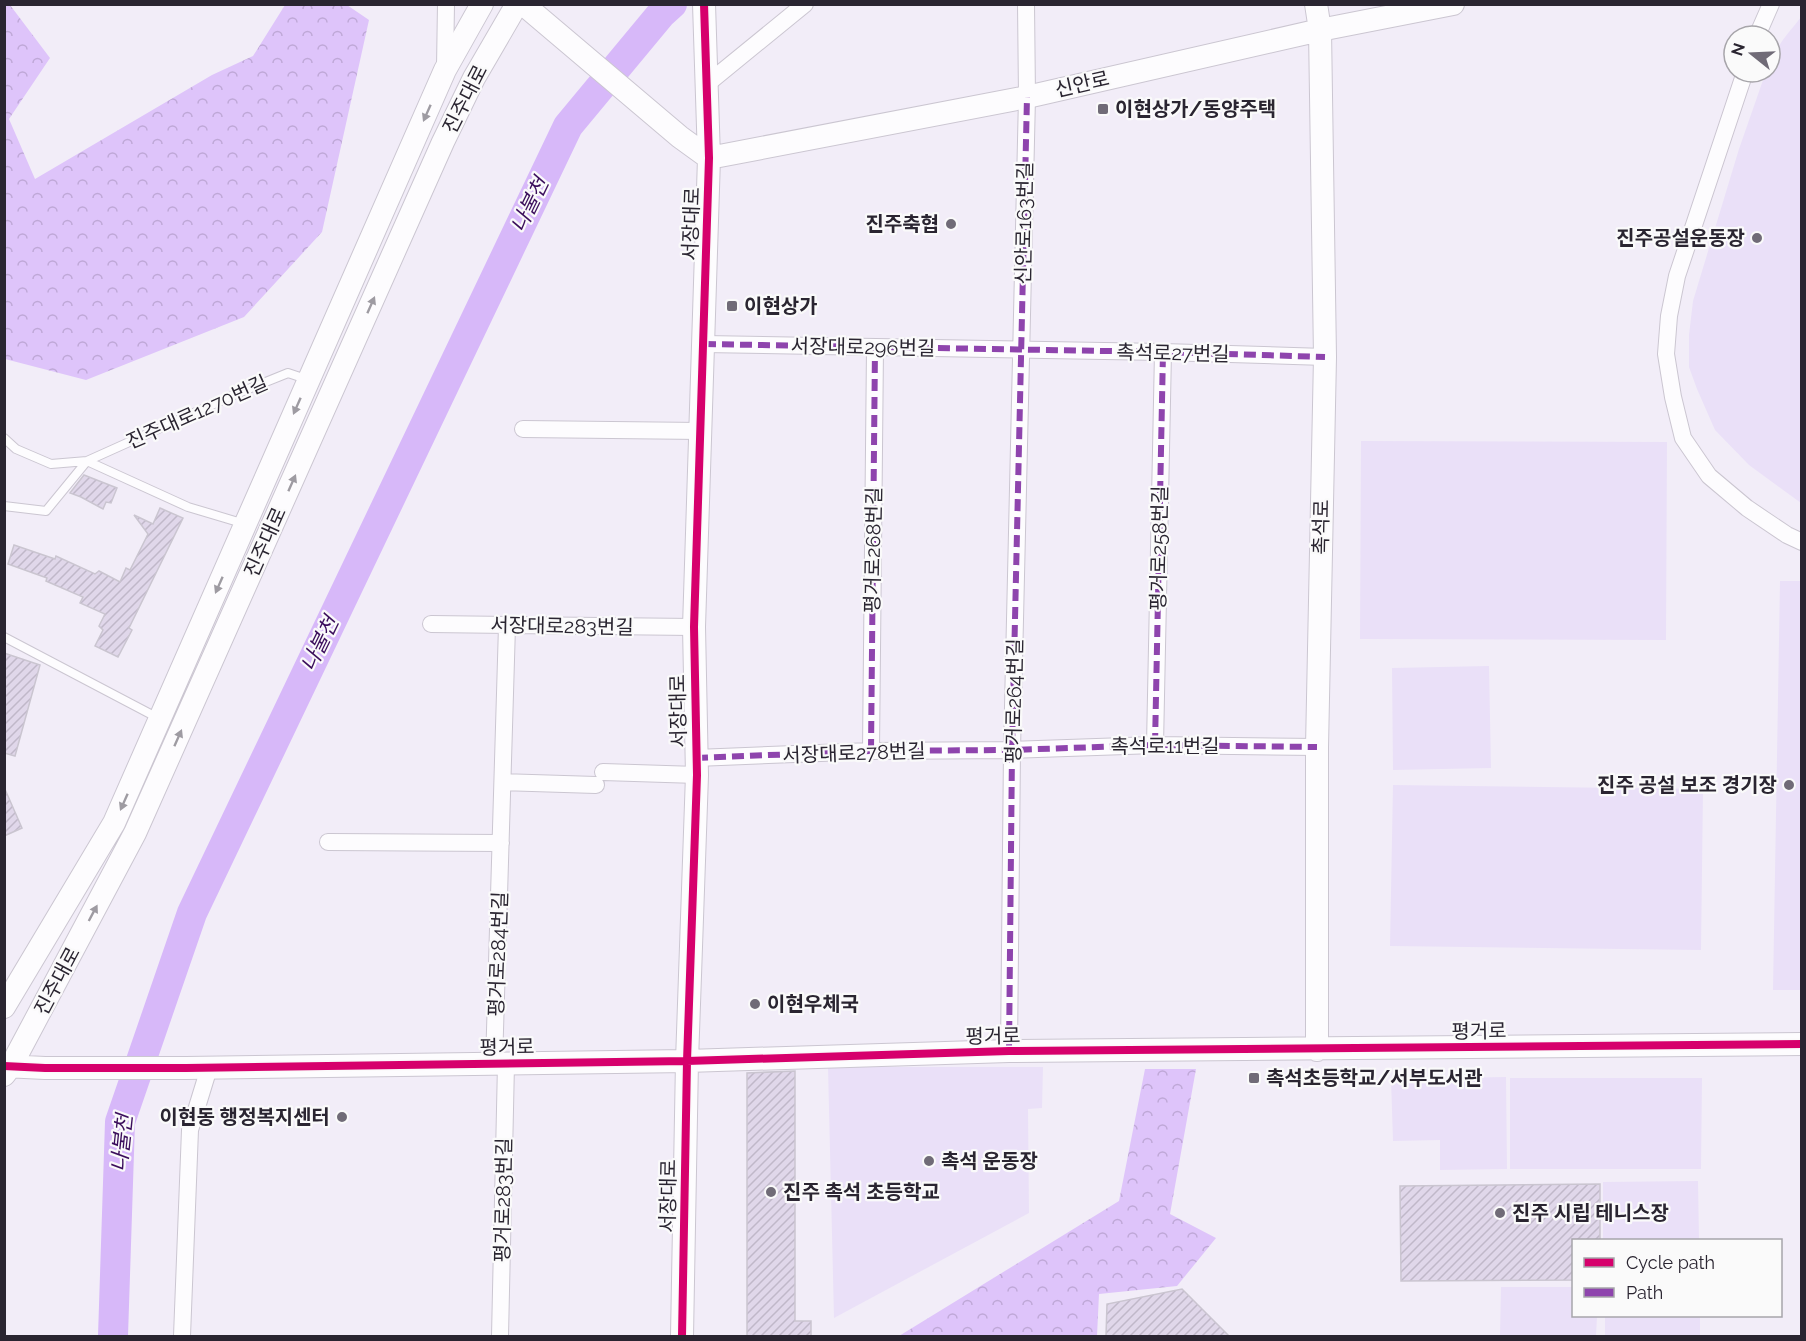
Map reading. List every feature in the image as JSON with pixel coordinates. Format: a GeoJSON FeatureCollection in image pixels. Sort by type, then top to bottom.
{"type":"FeatureCollection","features":[{"type":"Feature","properties":{"kind":"street"},"geometry":{"type":"LineString","coordinates":[[445,70],[446,4]]}},
{"type":"Feature","properties":{"kind":"street","name":"진주대로"},"geometry":{"type":"LineString","coordinates":[[4,1007],[114,823],[445,70],[482,4]]}},
{"type":"Feature","properties":{"kind":"street","name":"진주대로"},"geometry":{"type":"LineString","coordinates":[[7,1069],[135,832],[443,142],[474,78],[517,4]]}},
{"type":"Feature","properties":{"kind":"street"},"geometry":{"type":"LineString","coordinates":[[523,4],[680,137],[709,158]]}},
{"type":"Feature","properties":{"kind":"street","name":"서장대로"},"geometry":{"type":"LineString","coordinates":[[682,1336],[696,767],[694,627],[709,158],[704,4]]}},
{"type":"Feature","properties":{"kind":"street"},"geometry":{"type":"LineString","coordinates":[[707,84],[806,4]]}},
{"type":"Feature","properties":{"kind":"street","name":"신안로163번길"},"geometry":{"type":"LineString","coordinates":[[1022,350],[1027,97],[1026,4]]}},
{"type":"Feature","properties":{"kind":"street","name":"촉석로"},"geometry":{"type":"LineString","coordinates":[[1316,4],[1320,30],[1324,357],[1317,747],[1317,1050]]}},
{"type":"Feature","properties":{"kind":"street","name":"신안로"},"geometry":{"type":"LineString","coordinates":[[709,158],[1027,97],[1320,30],[1453,4]]}},
{"type":"Feature","properties":{"kind":"street"},"geometry":{"type":"LineString","coordinates":[[1762,24],[1771,4]]}},
{"type":"Feature","properties":{"kind":"street"},"geometry":{"type":"LineString","coordinates":[[1741,84],[1677,276],[1669,316],[1666,354],[1683,438],[1708,476],[1747,508],[1787,535],[1802,542]]}},
{"type":"Feature","properties":{"kind":"street","name":"서장대로296번길"},"geometry":{"type":"LineString","coordinates":[[704,344],[1022,350]]}},
{"type":"Feature","properties":{"kind":"street","name":"평거로268번길"},"geometry":{"type":"LineString","coordinates":[[871,751],[875,348]]}},
{"type":"Feature","properties":{"kind":"street","name":"촉석로27번길"},"geometry":{"type":"LineString","coordinates":[[1022,350],[1324,357]]}},
{"type":"Feature","properties":{"kind":"street","name":"평거로264번길"},"geometry":{"type":"LineString","coordinates":[[1009,1051],[1012,750],[1022,350]]}},
{"type":"Feature","properties":{"kind":"street","name":"평거로258번길"},"geometry":{"type":"LineString","coordinates":[[1155,745],[1163,352]]}},
{"type":"Feature","properties":{"kind":"street"},"geometry":{"type":"LineString","coordinates":[[524,429],[701,431]]}},
{"type":"Feature","properties":{"kind":"street","name":"서장대로283번길"},"geometry":{"type":"LineString","coordinates":[[430,624],[694,627]]}},
{"type":"Feature","properties":{"kind":"street","name":"평거로284번길"},"geometry":{"type":"LineString","coordinates":[[500,1064],[501,843],[507,626]]}},
{"type":"Feature","properties":{"kind":"street","name":"촉석로11번길"},"geometry":{"type":"LineString","coordinates":[[1012,750],[1155,745],[1317,747]]}},
{"type":"Feature","properties":{"kind":"street","name":"서장대로278번길"},"geometry":{"type":"LineString","coordinates":[[696,767],[871,751],[1012,750]]}},
{"type":"Feature","properties":{"kind":"street","name":"서장대로"},"geometry":{"type":"LineString","coordinates":[[503,782],[599,778],[696,767]]}},
{"type":"Feature","properties":{"kind":"street"},"geometry":{"type":"LineString","coordinates":[[328,842],[501,843]]}},
{"type":"Feature","properties":{"kind":"street","name":"평거로"},"geometry":{"type":"LineString","coordinates":[[7,1069],[687,1062],[1009,1051],[1802,1044]]}},
{"type":"Feature","properties":{"kind":"street","name":"평거로283번길"},"geometry":{"type":"LineString","coordinates":[[500,1064],[500,1336]]}},
{"type":"Feature","properties":{"kind":"street"},"geometry":{"type":"LineString","coordinates":[[182,1336],[190,1130],[209,1068]]}},
{"type":"Feature","properties":{"kind":"lane","name":"진주대로1270번길"},"geometry":{"type":"LineString","coordinates":[[4,438],[16,449],[51,464],[87,461],[288,373],[309,380]]}},
{"type":"Feature","properties":{"kind":"lane","name":"진주대로1270번길"},"geometry":{"type":"LineString","coordinates":[[4,506],[46,511],[87,461]]}},
{"type":"Feature","properties":{"kind":"lane"},"geometry":{"type":"LineString","coordinates":[[87,461],[188,507],[245,525]]}},
{"type":"Feature","properties":{"kind":"lane"},"geometry":{"type":"LineString","coordinates":[[4,637],[160,719]]}},
{"type":"Feature","properties":{"kind":"shaded area","name":"진주공설운동장"},"geometry":{"type":"Polygon","coordinates":[[[1801,17],[1801,503],[1749,465],[1715,430],[1689,367],[1689,335],[1693,301],[1739,149],[1762,84],[1782,84],[1782,42],[1801,17]]]}},
{"type":"Feature","properties":{"kind":"shaded area"},"geometry":{"type":"Polygon","coordinates":[[[1361,441],[1667,442],[1666,640],[1360,639],[1361,441]]]}},
{"type":"Feature","properties":{"kind":"shaded area","name":"진주 공설 보조 경기장"},"geometry":{"type":"Polygon","coordinates":[[[1780,581],[1801,581],[1801,990],[1773,990],[1780,581]]]}},
{"type":"Feature","properties":{"kind":"shaded area"},"geometry":{"type":"Polygon","coordinates":[[[1489,666],[1491,768],[1393,770],[1392,668],[1489,666]]]}},
{"type":"Feature","properties":{"kind":"shaded area"},"geometry":{"type":"Polygon","coordinates":[[[1393,785],[1703,789],[1701,950],[1390,946],[1393,785]]]}},
{"type":"Feature","properties":{"kind":"shaded area","name":"촉석 운동장"},"geometry":{"type":"Polygon","coordinates":[[[828,1067],[1043,1067],[1042,1108],[1028,1109],[1029,1213],[834,1318],[828,1067]]]}},
{"type":"Feature","properties":{"kind":"shaded area"},"geometry":{"type":"Polygon","coordinates":[[[1506,1077],[1507,1169],[1440,1170],[1440,1140],[1393,1141],[1391,1079],[1506,1077]]]}},
{"type":"Feature","properties":{"kind":"shaded area"},"geometry":{"type":"Polygon","coordinates":[[[1510,1078],[1702,1078],[1701,1169],[1510,1169],[1510,1078]]]}},
{"type":"Feature","properties":{"kind":"shaded area"},"geometry":{"type":"Polygon","coordinates":[[[1698,1181],[1699,1239],[1603,1239],[1603,1182],[1698,1181]]]}},
{"type":"Feature","properties":{"kind":"shaded area"},"geometry":{"type":"Polygon","coordinates":[[[1501,1287],[1572,1287],[1572,1317],[1597,1317],[1596,1336],[1500,1336],[1501,1287]]]}},
{"type":"Feature","properties":{"kind":"shaded area"},"geometry":{"type":"Polygon","coordinates":[[[1605,1317],[1700,1317],[1700,1336],[1605,1336],[1605,1317]]]}},
{"type":"Feature","properties":{"kind":"green space"},"geometry":{"type":"Polygon","coordinates":[[[4,5],[10,5],[50,58],[9,119],[35,179],[212,75],[253,56],[285,5],[347,5],[369,20],[322,232],[244,317],[86,380],[5,359],[4,5]]]}},
{"type":"Feature","properties":{"kind":"green space"},"geometry":{"type":"Polygon","coordinates":[[[1145,1069],[1196,1069],[1170,1214],[1216,1238],[1177,1286],[1099,1294],[1097,1336],[899,1336],[1119,1201],[1145,1069]]]}},
{"type":"Feature","properties":{"kind":"building"},"geometry":{"type":"Polygon","coordinates":[[[84,475],[117,488],[111,503],[106,502],[103,509],[70,493],[84,475]]]}},
{"type":"Feature","properties":{"kind":"building"},"geometry":{"type":"Polygon","coordinates":[[[160,508],[183,518],[129,628],[132,630],[118,657],[95,646],[103,630],[99,626],[105,614],[80,603],[83,597],[46,581],[47,578],[8,564],[14,545],[55,559],[56,556],[95,574],[99,571],[120,582],[126,568],[130,570],[148,534],[134,515],[153,524],[160,508]]]}},
{"type":"Feature","properties":{"kind":"building"},"geometry":{"type":"Polygon","coordinates":[[[4,653],[40,665],[15,756],[4,753],[4,653]]]}},
{"type":"Feature","properties":{"kind":"building"},"geometry":{"type":"Polygon","coordinates":[[[4,787],[22,828],[4,836],[4,787]]]}},
{"type":"Feature","properties":{"kind":"building","name":"진주 촉석 초등학교"},"geometry":{"type":"Polygon","coordinates":[[[795,1071],[795,1321],[811,1321],[811,1336],[747,1336],[747,1073],[795,1071]]]}},
{"type":"Feature","properties":{"kind":"building","name":"진주 시립 테니스장"},"geometry":{"type":"Polygon","coordinates":[[[1600,1184],[1600,1239],[1572,1239],[1572,1280],[1401,1281],[1400,1186],[1600,1184]]]}},
{"type":"Feature","properties":{"kind":"building"},"geometry":{"type":"Polygon","coordinates":[[[1182,1289],[1229,1336],[1106,1336],[1107,1304],[1182,1289]]]}},
{"type":"Feature","properties":{"kind":"waterway","name":"나불천"},"geometry":{"type":"LineString","coordinates":[[113,1336],[120,1122],[192,913],[568,126],[661,14],[672,4]]}},
{"type":"Feature","properties":{"kind":"marked path"},"geometry":{"type":"LineString","coordinates":[[1009,1051],[1012,750],[1027,97]]}},
{"type":"Feature","properties":{"kind":"marked path"},"geometry":{"type":"LineString","coordinates":[[704,344],[1325,357]]}},
{"type":"Feature","properties":{"kind":"marked path"},"geometry":{"type":"LineString","coordinates":[[871,751],[875,348]]}},
{"type":"Feature","properties":{"kind":"marked path"},"geometry":{"type":"LineString","coordinates":[[1155,745],[1163,352]]}},
{"type":"Feature","properties":{"kind":"marked path"},"geometry":{"type":"LineString","coordinates":[[696,758],[871,751],[1012,750],[1155,745],[1317,747]]}},
{"type":"Feature","properties":{"kind":"cycle path"},"geometry":{"type":"LineString","coordinates":[[682,1336],[687,1061],[697,775],[694,627],[709,158],[704,4]]}},
{"type":"Feature","properties":{"kind":"cycle path"},"geometry":{"type":"LineString","coordinates":[[4,1066],[186,1068],[687,1061],[1009,1051],[1802,1044]]}},
{"type":"Feature","properties":{"kind":"place","name":"이현상가/동양주택"},"geometry":{"type":"Point","coordinates":[1103,109]}},
{"type":"Feature","properties":{"kind":"place","name":"진주축협"},"geometry":{"type":"Point","coordinates":[951,224]}},
{"type":"Feature","properties":{"kind":"place","name":"진주공설운동장"},"geometry":{"type":"Point","coordinates":[1757,238]}},
{"type":"Feature","properties":{"kind":"place","name":"이현상가"},"geometry":{"type":"Point","coordinates":[732,306]}},
{"type":"Feature","properties":{"kind":"place","name":"진주 공설 보조 경기장"},"geometry":{"type":"Point","coordinates":[1789,785]}},
{"type":"Feature","properties":{"kind":"place","name":"이현우체국"},"geometry":{"type":"Point","coordinates":[755,1004]}},
{"type":"Feature","properties":{"kind":"place","name":"촉석초등학교/서부도서관"},"geometry":{"type":"Point","coordinates":[1254,1078]}},
{"type":"Feature","properties":{"kind":"place","name":"이현동 행정복지센터"},"geometry":{"type":"Point","coordinates":[342,1117]}},
{"type":"Feature","properties":{"kind":"place","name":"촉석 운동장"},"geometry":{"type":"Point","coordinates":[929,1161]}},
{"type":"Feature","properties":{"kind":"place","name":"진주 촉석 초등학교"},"geometry":{"type":"Point","coordinates":[771,1192]}},
{"type":"Feature","properties":{"kind":"place","name":"진주 시립 테니스장"},"geometry":{"type":"Point","coordinates":[1500,1213]}}]}
